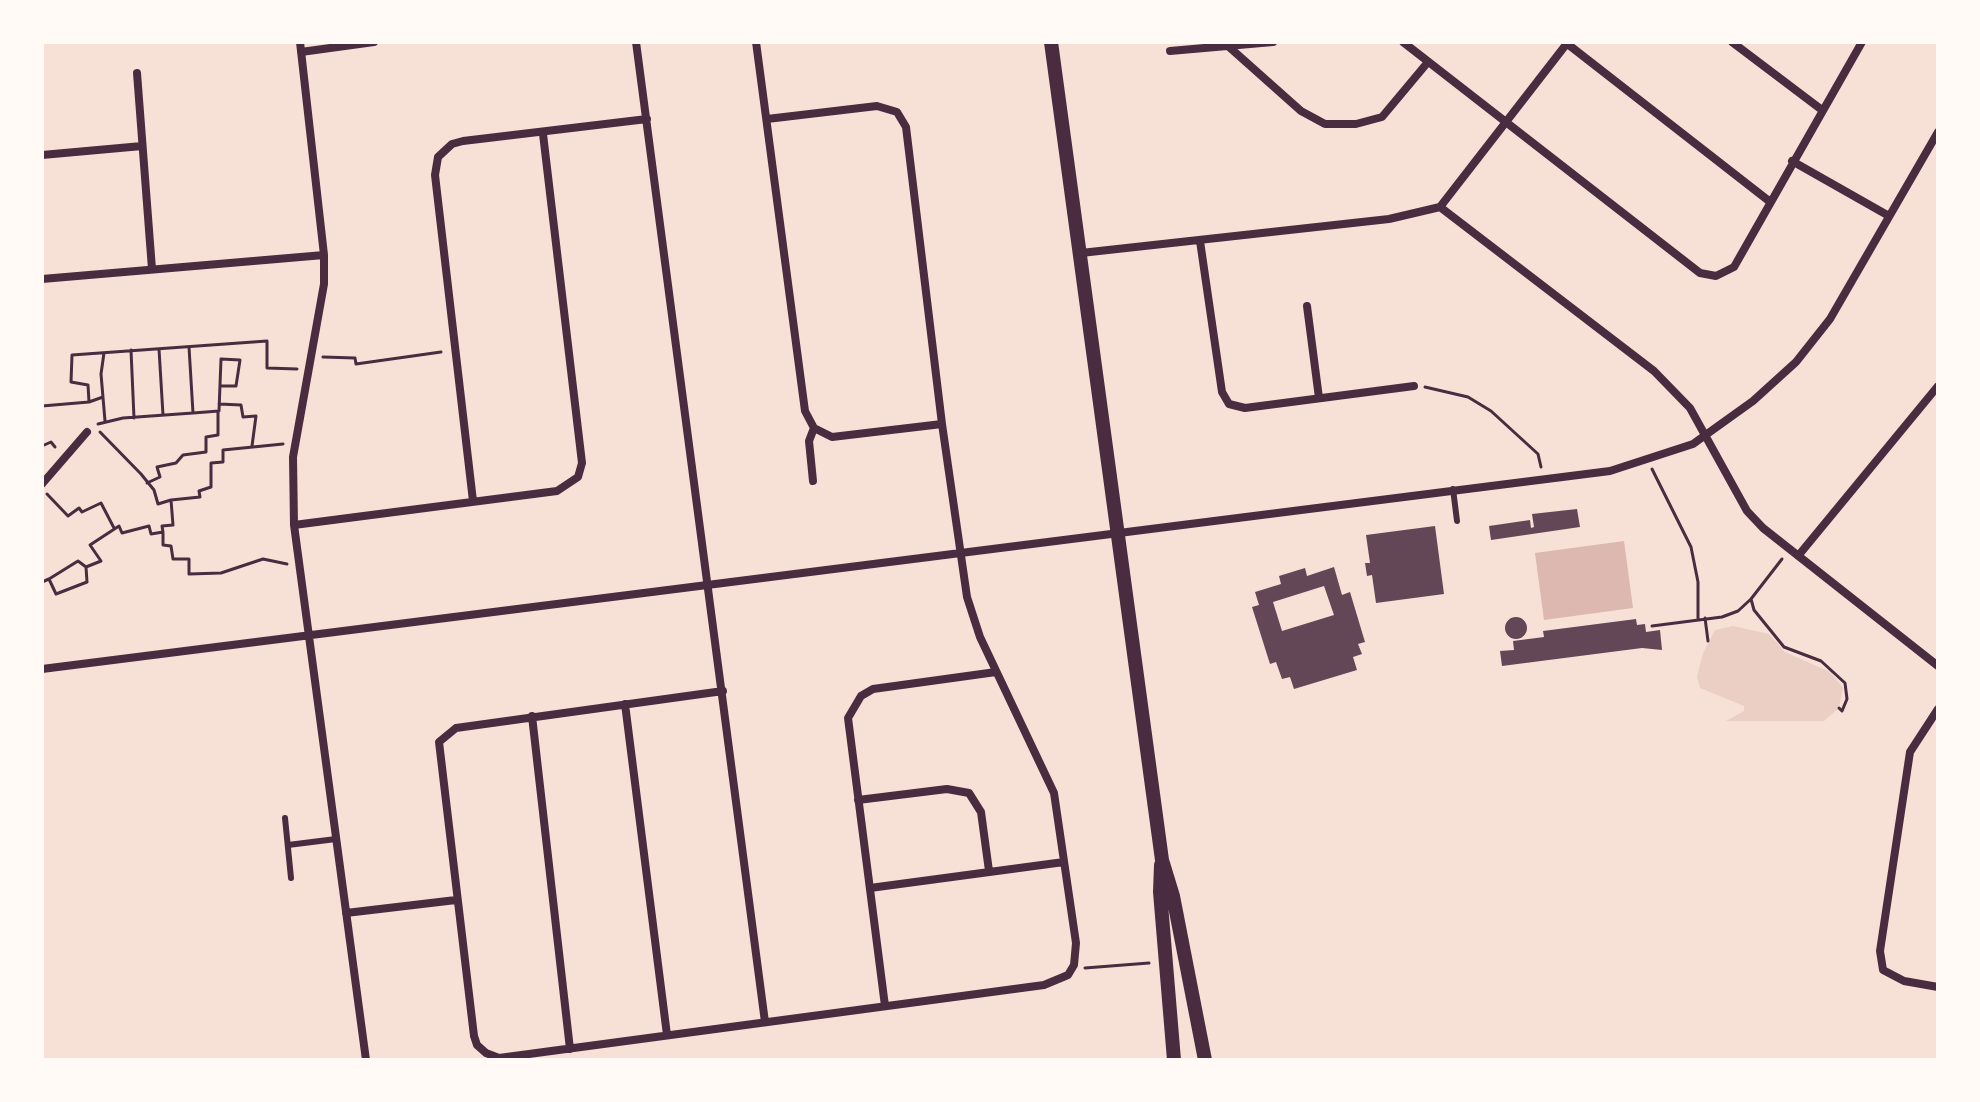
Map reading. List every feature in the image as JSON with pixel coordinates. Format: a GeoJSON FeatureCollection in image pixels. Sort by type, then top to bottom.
{"type":"FeatureCollection","features":[{"type":"Feature","properties":{"kind":"street"},"geometry":{"type":"LineString","coordinates":[[366,1060],[308,637],[291,483],[324,284],[324,255],[300,47],[374,42]]}},
{"type":"Feature","properties":{"kind":"street"},"geometry":{"type":"LineString","coordinates":[[636,42],[765,1022]]}},
{"type":"Feature","properties":{"kind":"street"},"geometry":{"type":"LineString","coordinates":[[756,42],[805,411],[814,428],[832,437],[942,424]]}},
{"type":"Feature","properties":{"kind":"street"},"geometry":{"type":"LineString","coordinates":[[1051,42],[1162,860],[1173,896],[1205,1060]]}},
{"type":"Feature","properties":{"kind":"street"},"geometry":{"type":"LineString","coordinates":[[1170,51],[1273,42]]}},
{"type":"Feature","properties":{"kind":"street"},"geometry":{"type":"LineString","coordinates":[[1403,42],[1700,273],[1716,276],[1734,267],[1862,42]]}},
{"type":"Feature","properties":{"kind":"street"},"geometry":{"type":"LineString","coordinates":[[1732,42],[1822,110]]}},
{"type":"Feature","properties":{"kind":"street"},"geometry":{"type":"LineString","coordinates":[[1081,253],[1389,219],[1440,207],[1567,43],[1769,201]]}},
{"type":"Feature","properties":{"kind":"street"},"geometry":{"type":"LineString","coordinates":[[1228,46],[1301,111],[1325,124],[1356,124],[1382,117],[1428,62]]}},
{"type":"Feature","properties":{"kind":"street"},"geometry":{"type":"LineString","coordinates":[[137,73],[152,269]]}},
{"type":"Feature","properties":{"kind":"street"},"geometry":{"type":"LineString","coordinates":[[723,691],[456,728],[439,742],[456,900],[477,1045],[499,1058],[570,1049],[1044,985],[1060,981],[1074,965],[1076,943],[1058,813],[1049,778],[996,672],[972,613],[942,424],[906,127],[897,112],[877,106],[767,119]]}},
{"type":"Feature","properties":{"kind":"street"},"geometry":{"type":"LineString","coordinates":[[473,501],[435,175],[438,157],[452,144],[463,141],[543,134],[647,119]]}},
{"type":"Feature","properties":{"kind":"street"},"geometry":{"type":"LineString","coordinates":[[42,669],[1119,530],[1610,471],[1693,444],[1796,362],[1830,319],[1938,132]]}},
{"type":"Feature","properties":{"kind":"street"},"geometry":{"type":"LineString","coordinates":[[294,525],[557,491],[571,485],[581,470],[543,134]]}},
{"type":"Feature","properties":{"kind":"street"},"geometry":{"type":"LineString","coordinates":[[42,155],[142,146]]}},
{"type":"Feature","properties":{"kind":"street"},"geometry":{"type":"LineString","coordinates":[[1792,161],[1889,216]]}},
{"type":"Feature","properties":{"kind":"street"},"geometry":{"type":"LineString","coordinates":[[1440,207],[1654,371],[1690,408],[1747,511],[1789,549],[1938,666]]}},
{"type":"Feature","properties":{"kind":"street"},"geometry":{"type":"LineString","coordinates":[[1200,241],[1222,392],[1229,404],[1245,408],[1414,386]]}},
{"type":"Feature","properties":{"kind":"street"},"geometry":{"type":"LineString","coordinates":[[42,279],[324,255]]}},
{"type":"Feature","properties":{"kind":"street"},"geometry":{"type":"LineString","coordinates":[[1307,306],[1319,398]]}},
{"type":"Feature","properties":{"kind":"street"},"geometry":{"type":"LineString","coordinates":[[1798,556],[1938,386]]}},
{"type":"Feature","properties":{"kind":"street"},"geometry":{"type":"LineString","coordinates":[[813,481],[809,441],[814,428]]}},
{"type":"Feature","properties":{"kind":"street"},"geometry":{"type":"LineString","coordinates":[[42,486],[87,432]]}},
{"type":"Feature","properties":{"kind":"street"},"geometry":{"type":"LineString","coordinates":[[885,1006],[848,718],[861,696],[886,685],[996,672]]}},
{"type":"Feature","properties":{"kind":"street"},"geometry":{"type":"LineString","coordinates":[[625,704],[667,1035]]}},
{"type":"Feature","properties":{"kind":"street"},"geometry":{"type":"LineString","coordinates":[[1938,709],[1910,752],[1880,951],[1883,970],[1904,981],[1938,987]]}},
{"type":"Feature","properties":{"kind":"street"},"geometry":{"type":"LineString","coordinates":[[532,716],[570,1049]]}},
{"type":"Feature","properties":{"kind":"street"},"geometry":{"type":"LineString","coordinates":[[858,800],[947,789],[969,793],[981,812],[989,871]]}},
{"type":"Feature","properties":{"kind":"street"},"geometry":{"type":"LineString","coordinates":[[1162,860],[1160,892],[1174,1060]]}},
{"type":"Feature","properties":{"kind":"street"},"geometry":{"type":"LineString","coordinates":[[870,888],[1064,862]]}},
{"type":"Feature","properties":{"kind":"street"},"geometry":{"type":"LineString","coordinates":[[346,913],[456,900]]}},
{"type":"Feature","properties":{"kind":"lane"},"geometry":{"type":"LineString","coordinates":[[1453,489],[1457,521]]}},
{"type":"Feature","properties":{"kind":"lane"},"geometry":{"type":"LineString","coordinates":[[285,818],[291,878]]}},
{"type":"Feature","properties":{"kind":"lane"},"geometry":{"type":"LineString","coordinates":[[288,845],[336,839]]}},
{"type":"Feature","properties":{"kind":"path"},"geometry":{"type":"LineString","coordinates":[[89,402],[88,385],[71,382],[72,355],[267,341],[267,368],[308,370]]}},
{"type":"Feature","properties":{"kind":"path"},"geometry":{"type":"LineString","coordinates":[[189,347],[193,413]]}},
{"type":"Feature","properties":{"kind":"path"},"geometry":{"type":"LineString","coordinates":[[159,349],[163,415]]}},
{"type":"Feature","properties":{"kind":"path"},"geometry":{"type":"LineString","coordinates":[[131,350],[134,418]]}},
{"type":"Feature","properties":{"kind":"path"},"geometry":{"type":"LineString","coordinates":[[311,354],[355,358],[356,364],[455,351]]}},
{"type":"Feature","properties":{"kind":"path"},"geometry":{"type":"LineString","coordinates":[[104,353],[105,421]]}},
{"type":"Feature","properties":{"kind":"path"},"geometry":{"type":"LineString","coordinates":[[147,483],[160,477],[157,467],[176,463],[183,455],[206,452],[206,437],[218,435],[221,359],[240,360],[236,386],[221,386]]}},
{"type":"Feature","properties":{"kind":"path"},"geometry":{"type":"LineString","coordinates":[[1414,386],[1457,393],[1491,411],[1538,454],[1543,479]]}},
{"type":"Feature","properties":{"kind":"path"},"geometry":{"type":"LineString","coordinates":[[42,406],[89,402],[103,397]]}},
{"type":"Feature","properties":{"kind":"path"},"geometry":{"type":"LineString","coordinates":[[219,404],[241,405],[243,417],[256,416],[252,446]]}},
{"type":"Feature","properties":{"kind":"path"},"geometry":{"type":"LineString","coordinates":[[219,411],[105,421],[95,426],[147,483],[158,504],[200,497],[199,491],[211,487],[211,463],[223,462],[223,450],[269,447],[269,443],[295,446]]}},
{"type":"Feature","properties":{"kind":"path"},"geometry":{"type":"LineString","coordinates":[[1647,459],[1691,547],[1698,582],[1698,618]]}},
{"type":"Feature","properties":{"kind":"path"},"geometry":{"type":"LineString","coordinates":[[42,486],[68,516],[79,508],[82,512],[101,503],[115,529]]}},
{"type":"Feature","properties":{"kind":"path"},"geometry":{"type":"LineString","coordinates":[[171,500],[173,525],[162,526],[163,545],[171,546],[173,559],[189,559],[189,574],[221,573],[263,559],[281,564],[299,563]]}},
{"type":"Feature","properties":{"kind":"path"},"geometry":{"type":"LineString","coordinates":[[86,567],[101,561],[90,545],[119,526],[122,533],[149,526],[151,534],[163,532]]}},
{"type":"Feature","properties":{"kind":"path"},"geometry":{"type":"LineString","coordinates":[[1652,626],[1730,615],[1751,599],[1789,549]]}},
{"type":"Feature","properties":{"kind":"path"},"geometry":{"type":"LineString","coordinates":[[42,582],[78,561],[86,567],[87,582],[56,594],[49,579]]}},
{"type":"Feature","properties":{"kind":"path"},"geometry":{"type":"LineString","coordinates":[[1751,599],[1759,619],[1784,647],[1821,661],[1845,683],[1847,699],[1842,711],[1839,708]]}},
{"type":"Feature","properties":{"kind":"path"},"geometry":{"type":"LineString","coordinates":[[1705,618],[1708,641]]}},
{"type":"Feature","properties":{"kind":"path"},"geometry":{"type":"LineString","coordinates":[[1074,965],[1092,970],[1165,960]]}},
{"type":"Feature","properties":{"kind":"shaded area"},"geometry":{"type":"Polygon","coordinates":[[[1624,541],[1633,608],[1544,620],[1535,553],[1624,541]]]}},
{"type":"Feature","properties":{"kind":"shaded area"},"geometry":{"type":"Polygon","coordinates":[[[1733,626],[1769,634],[1785,652],[1830,672],[1843,688],[1839,708],[1824,721],[1726,721],[1744,711],[1744,706],[1700,688],[1697,677],[1703,653],[1715,630],[1733,626]]]}},
{"type":"Feature","properties":{"kind":"building"},"geometry":{"type":"Polygon","coordinates":[[[1577,509],[1580,527],[1491,540],[1489,526],[1530,520],[1531,528],[1534,527],[1532,514],[1577,509]]]}},
{"type":"Feature","properties":{"kind":"building"},"geometry":{"type":"Polygon","coordinates":[[[1435,526],[1444,594],[1376,603],[1372,575],[1367,576],[1365,563],[1370,563],[1366,535],[1435,526]]]}},
{"type":"Feature","properties":{"kind":"building"},"geometry":{"type":"Polygon","coordinates":[[[1334,567],[1342,595],[1350,592],[1365,642],[1358,644],[1362,654],[1353,657],[1357,670],[1294,689],[1290,677],[1282,679],[1276,662],[1270,664],[1252,607],[1259,605],[1255,592],[1281,584],[1279,576],[1305,568],[1307,576],[1334,567]],[[1324,586],[1273,602],[1282,631],[1334,615],[1324,586]]]}},
{"type":"Feature","properties":{"kind":"building"},"geometry":{"type":"Polygon","coordinates":[[[1516,617],[1524,620],[1527,628],[1524,636],[1516,639],[1508,636],[1505,628],[1508,620],[1516,617]]]}},
{"type":"Feature","properties":{"kind":"building"},"geometry":{"type":"Polygon","coordinates":[[[1636,619],[1637,625],[1645,624],[1646,632],[1660,630],[1662,650],[1642,648],[1502,666],[1500,651],[1514,650],[1513,641],[1544,637],[1543,631],[1636,619]]]}}]}
